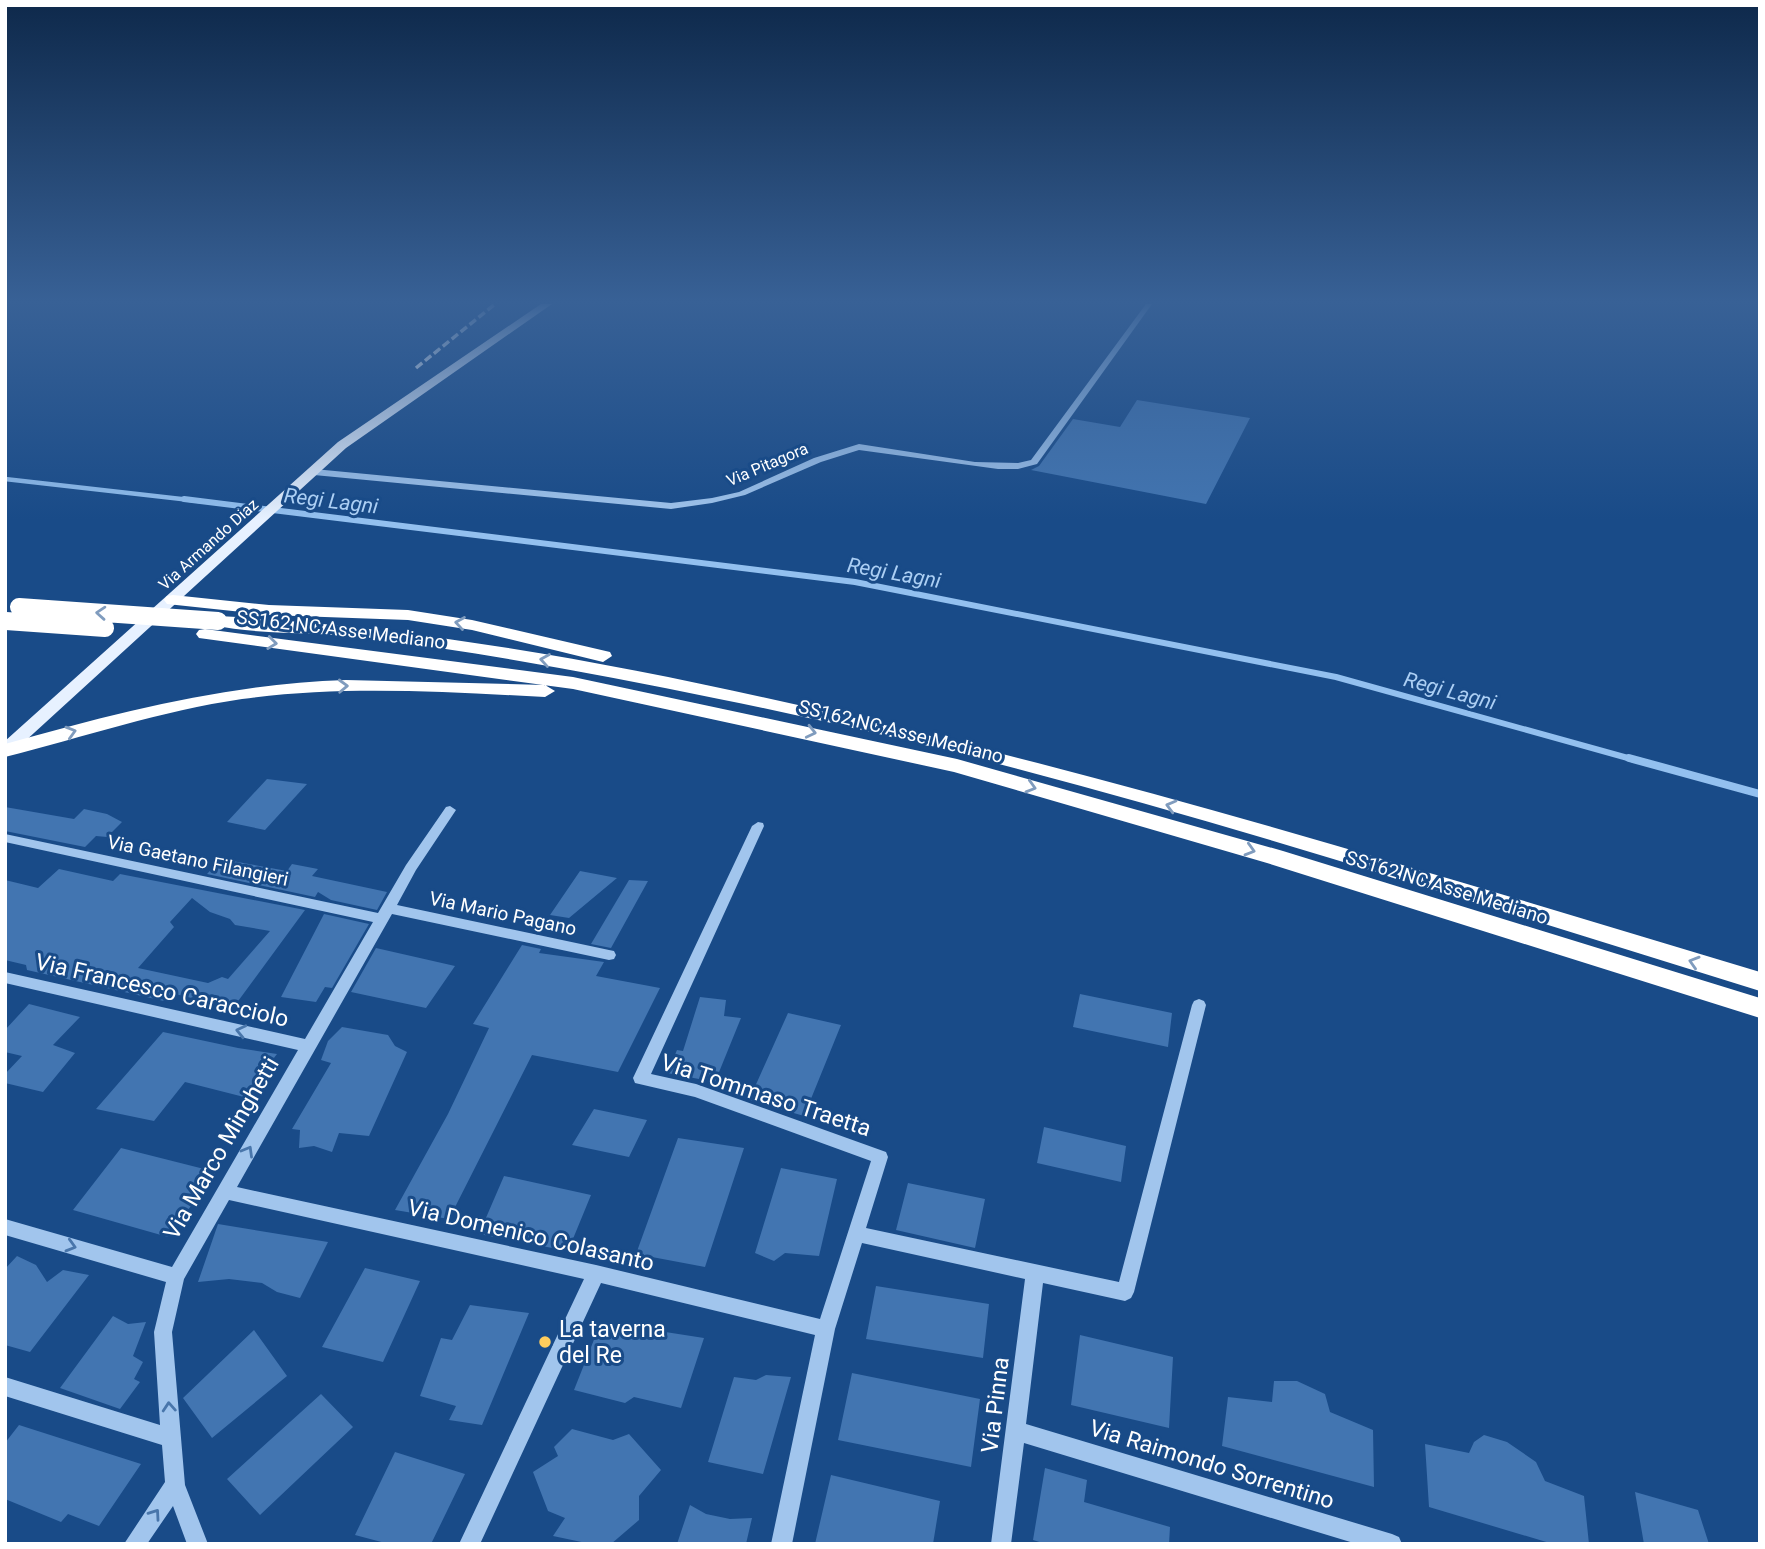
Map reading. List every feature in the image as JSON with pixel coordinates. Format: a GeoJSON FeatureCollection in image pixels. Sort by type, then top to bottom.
{"type":"FeatureCollection","features":[{"type":"Feature","properties":{"kind":"highway"},"geometry":{"type":"LineString","coordinates":[[173,600],[269,610],[408,615],[472,625],[651,668],[764,700]]}},
{"type":"Feature","properties":{"kind":"highway","name":"SS162 NC Asse Mediano"},"geometry":{"type":"LineString","coordinates":[[9,614],[211,628],[367,632],[584,666],[764,700],[968,751],[1280,836],[1760,982]]}},
{"type":"Feature","properties":{"kind":"highway","name":"SS162 NC Asse Mediano"},"geometry":{"type":"LineString","coordinates":[[211,628],[573,683],[957,766],[1275,857],[1760,1008]]}},
{"type":"Feature","properties":{"kind":"highway"},"geometry":{"type":"LineString","coordinates":[[5,750],[150,710],[278,689],[393,684],[551,692],[761,722]]}},
{"type":"Feature","properties":{"kind":"main road","name":"Via Armando Diaz"},"geometry":{"type":"LineString","coordinates":[[5,750],[314,472],[377,419],[440,376]]}},
{"type":"Feature","properties":{"kind":"street","name":"Via Pitagora"},"geometry":{"type":"LineString","coordinates":[[314,472],[671,506],[720,500],[752,490],[836,451],[859,447],[1000,467],[1024,467],[1034,462],[1096,376]]}},
{"type":"Feature","properties":{"kind":"street","name":"Via Marco Minghetti"},"geometry":{"type":"LineString","coordinates":[[198,1544],[175,1485],[171,1438],[163,1332],[176,1277],[385,914],[450,810]]}},
{"type":"Feature","properties":{"kind":"street","name":"Via Tommaso Traetta"},"geometry":{"type":"LineString","coordinates":[[758,826],[641,1078],[696,1091],[880,1157],[826,1329],[781,1544]]}},
{"type":"Feature","properties":{"kind":"street","name":"Via Gaetano Filangieri"},"geometry":{"type":"LineString","coordinates":[[5,838],[385,914]]}},
{"type":"Feature","properties":{"kind":"street","name":"Via Mario Pagano"},"geometry":{"type":"LineString","coordinates":[[385,914],[608,955]]}},
{"type":"Feature","properties":{"kind":"street","name":"Via Francesco Caracciolo"},"geometry":{"type":"LineString","coordinates":[[5,977],[308,1046]]}},
{"type":"Feature","properties":{"kind":"street"},"geometry":{"type":"LineString","coordinates":[[856,1234],[1125,1292],[1199,1006]]}},
{"type":"Feature","properties":{"kind":"street","name":"Via Domenico Colasanto"},"geometry":{"type":"LineString","coordinates":[[225,1192],[596,1273],[826,1329]]}},
{"type":"Feature","properties":{"kind":"street"},"geometry":{"type":"LineString","coordinates":[[5,1227],[176,1277]]}},
{"type":"Feature","properties":{"kind":"street","name":"Via Pinna"},"geometry":{"type":"LineString","coordinates":[[1001,1544],[1035,1272]]}},
{"type":"Feature","properties":{"kind":"street"},"geometry":{"type":"LineString","coordinates":[[469,1544],[596,1273]]}},
{"type":"Feature","properties":{"kind":"street"},"geometry":{"type":"LineString","coordinates":[[5,1386],[171,1438]]}},
{"type":"Feature","properties":{"kind":"street","name":"Via Raimondo Sorrentino"},"geometry":{"type":"LineString","coordinates":[[1017,1430],[1392,1544]]}},
{"type":"Feature","properties":{"kind":"street"},"geometry":{"type":"LineString","coordinates":[[134,1544],[175,1485]]}},
{"type":"Feature","properties":{"kind":"building"},"geometry":{"type":"Polygon","coordinates":[[[1137,400],[1250,418],[1206,504],[1031,470],[1039,466],[1073,419],[1120,427],[1137,400]]]}},
{"type":"Feature","properties":{"kind":"building"},"geometry":{"type":"Polygon","coordinates":[[[267,779],[307,784],[265,830],[227,822],[267,779]]]}},
{"type":"Feature","properties":{"kind":"building"},"geometry":{"type":"Polygon","coordinates":[[[5,807],[74,819],[84,809],[107,814],[122,822],[107,837],[96,836],[85,847],[5,831],[5,807]]]}},
{"type":"Feature","properties":{"kind":"building"},"geometry":{"type":"Polygon","coordinates":[[[221,859],[287,871],[292,864],[318,869],[312,876],[387,892],[377,910],[331,900],[318,892],[315,897],[207,874],[221,859]]]}},
{"type":"Feature","properties":{"kind":"building"},"geometry":{"type":"Polygon","coordinates":[[[59,869],[113,881],[120,874],[305,910],[233,1008],[171,993],[164,1001],[27,970],[26,965],[5,960],[5,880],[38,888],[59,869]],[[192,898],[170,922],[174,927],[138,968],[208,983],[222,977],[228,979],[270,931],[235,925],[230,919],[210,912],[192,898]]]}},
{"type":"Feature","properties":{"kind":"building"},"geometry":{"type":"Polygon","coordinates":[[[580,871],[617,878],[569,918],[550,915],[580,871]]]}},
{"type":"Feature","properties":{"kind":"building"},"geometry":{"type":"Polygon","coordinates":[[[629,880],[648,881],[611,948],[591,944],[629,880]]]}},
{"type":"Feature","properties":{"kind":"building"},"geometry":{"type":"Polygon","coordinates":[[[324,914],[369,924],[332,988],[325,987],[316,1002],[281,997],[324,914]]]}},
{"type":"Feature","properties":{"kind":"building"},"geometry":{"type":"Polygon","coordinates":[[[522,945],[541,949],[539,953],[604,962],[596,976],[660,988],[618,1072],[532,1055],[449,1219],[395,1210],[448,1114],[489,1028],[473,1024],[522,945]]]}},
{"type":"Feature","properties":{"kind":"building"},"geometry":{"type":"Polygon","coordinates":[[[376,948],[455,966],[426,1008],[351,992],[376,948]]]}},
{"type":"Feature","properties":{"kind":"building"},"geometry":{"type":"Polygon","coordinates":[[[1080,994],[1172,1013],[1168,1047],[1073,1027],[1080,994]]]}},
{"type":"Feature","properties":{"kind":"building"},"geometry":{"type":"Polygon","coordinates":[[[700,997],[726,1000],[724,1016],[741,1018],[715,1082],[667,1073],[677,1050],[683,1051],[700,997]]]}},
{"type":"Feature","properties":{"kind":"building"},"geometry":{"type":"Polygon","coordinates":[[[29,1004],[80,1017],[53,1045],[75,1053],[43,1092],[5,1083],[5,1074],[22,1056],[5,1052],[5,1030],[29,1004]]]}},
{"type":"Feature","properties":{"kind":"building"},"geometry":{"type":"Polygon","coordinates":[[[788,1013],[841,1025],[804,1116],[749,1100],[788,1013]]]}},
{"type":"Feature","properties":{"kind":"building"},"geometry":{"type":"Polygon","coordinates":[[[342,1027],[388,1035],[395,1046],[407,1052],[369,1136],[339,1133],[332,1152],[314,1146],[299,1148],[300,1130],[292,1129],[331,1063],[321,1060],[328,1041],[342,1027]]]}},
{"type":"Feature","properties":{"kind":"building"},"geometry":{"type":"Polygon","coordinates":[[[163,1032],[277,1054],[244,1097],[185,1082],[154,1121],[96,1109],[163,1032]]]}},
{"type":"Feature","properties":{"kind":"building"},"geometry":{"type":"Polygon","coordinates":[[[594,1109],[647,1120],[629,1157],[572,1145],[594,1109]]]}},
{"type":"Feature","properties":{"kind":"building"},"geometry":{"type":"Polygon","coordinates":[[[1044,1127],[1126,1146],[1121,1182],[1037,1163],[1044,1127]]]}},
{"type":"Feature","properties":{"kind":"building"},"geometry":{"type":"Polygon","coordinates":[[[678,1138],[744,1148],[705,1267],[636,1254],[678,1138]]]}},
{"type":"Feature","properties":{"kind":"building"},"geometry":{"type":"Polygon","coordinates":[[[121,1148],[216,1172],[168,1237],[73,1210],[121,1148]]]}},
{"type":"Feature","properties":{"kind":"building"},"geometry":{"type":"Polygon","coordinates":[[[781,1168],[837,1179],[819,1256],[785,1253],[774,1261],[755,1253],[781,1168]]]}},
{"type":"Feature","properties":{"kind":"building"},"geometry":{"type":"Polygon","coordinates":[[[504,1176],[591,1195],[568,1251],[479,1234],[504,1176]]]}},
{"type":"Feature","properties":{"kind":"building"},"geometry":{"type":"Polygon","coordinates":[[[908,1183],[985,1199],[975,1248],[896,1230],[908,1183]]]}},
{"type":"Feature","properties":{"kind":"building"},"geometry":{"type":"Polygon","coordinates":[[[218,1224],[328,1242],[300,1298],[277,1292],[262,1283],[229,1279],[198,1282],[218,1224]]]}},
{"type":"Feature","properties":{"kind":"building"},"geometry":{"type":"Polygon","coordinates":[[[17,1256],[36,1265],[47,1282],[63,1270],[89,1275],[30,1352],[5,1345],[5,1269],[17,1256]]]}},
{"type":"Feature","properties":{"kind":"building"},"geometry":{"type":"Polygon","coordinates":[[[365,1268],[420,1281],[383,1362],[322,1347],[365,1268]]]}},
{"type":"Feature","properties":{"kind":"building"},"geometry":{"type":"Polygon","coordinates":[[[876,1286],[989,1304],[983,1358],[866,1339],[876,1286]]]}},
{"type":"Feature","properties":{"kind":"building"},"geometry":{"type":"Polygon","coordinates":[[[470,1305],[529,1313],[482,1425],[449,1420],[456,1406],[420,1396],[441,1338],[452,1340],[470,1305]]]}},
{"type":"Feature","properties":{"kind":"building"},"geometry":{"type":"Polygon","coordinates":[[[113,1316],[128,1324],[146,1322],[133,1356],[143,1362],[134,1379],[140,1382],[120,1409],[60,1388],[113,1316]]]}},
{"type":"Feature","properties":{"kind":"building"},"geometry":{"type":"Polygon","coordinates":[[[601,1322],[704,1338],[681,1408],[634,1397],[625,1403],[574,1390],[601,1322]]]}},
{"type":"Feature","properties":{"kind":"building"},"geometry":{"type":"Polygon","coordinates":[[[254,1330],[287,1376],[212,1438],[183,1398],[254,1330]]]}},
{"type":"Feature","properties":{"kind":"building"},"geometry":{"type":"Polygon","coordinates":[[[1080,1335],[1173,1357],[1169,1428],[1071,1405],[1080,1335]]]}},
{"type":"Feature","properties":{"kind":"building"},"geometry":{"type":"Polygon","coordinates":[[[852,1373],[980,1399],[971,1467],[838,1440],[852,1373]]]}},
{"type":"Feature","properties":{"kind":"building"},"geometry":{"type":"Polygon","coordinates":[[[766,1375],[791,1377],[763,1474],[708,1462],[734,1377],[756,1380],[766,1375]]]}},
{"type":"Feature","properties":{"kind":"building"},"geometry":{"type":"Polygon","coordinates":[[[1274,1381],[1297,1381],[1325,1394],[1330,1412],[1373,1430],[1374,1487],[1222,1446],[1228,1397],[1272,1402],[1274,1381]]]}},
{"type":"Feature","properties":{"kind":"building"},"geometry":{"type":"Polygon","coordinates":[[[321,1394],[353,1427],[260,1515],[227,1479],[321,1394]]]}},
{"type":"Feature","properties":{"kind":"building"},"geometry":{"type":"Polygon","coordinates":[[[19,1425],[141,1464],[99,1526],[68,1514],[61,1522],[5,1499],[5,1443],[19,1425]]]}},
{"type":"Feature","properties":{"kind":"building"},"geometry":{"type":"Polygon","coordinates":[[[572,1429],[613,1440],[629,1434],[661,1470],[639,1496],[639,1520],[611,1544],[591,1544],[553,1536],[565,1518],[548,1511],[533,1472],[558,1456],[554,1447],[572,1429]]]}},
{"type":"Feature","properties":{"kind":"building"},"geometry":{"type":"Polygon","coordinates":[[[1484,1435],[1507,1442],[1536,1462],[1545,1481],[1584,1496],[1589,1544],[1553,1544],[1429,1507],[1425,1444],[1469,1453],[1474,1442],[1484,1435]]]}},
{"type":"Feature","properties":{"kind":"building"},"geometry":{"type":"Polygon","coordinates":[[[395,1452],[465,1474],[431,1544],[389,1544],[355,1535],[395,1452]]]}},
{"type":"Feature","properties":{"kind":"building"},"geometry":{"type":"Polygon","coordinates":[[[1045,1468],[1087,1480],[1084,1502],[1170,1527],[1169,1544],[1046,1544],[1033,1540],[1045,1468]]]}},
{"type":"Feature","properties":{"kind":"building"},"geometry":{"type":"Polygon","coordinates":[[[831,1475],[940,1501],[933,1544],[815,1544],[831,1475]]]}},
{"type":"Feature","properties":{"kind":"building"},"geometry":{"type":"Polygon","coordinates":[[[1635,1492],[1698,1510],[1709,1544],[1644,1544],[1635,1492]]]}},
{"type":"Feature","properties":{"kind":"building"},"geometry":{"type":"Polygon","coordinates":[[[690,1505],[706,1514],[730,1519],[752,1518],[746,1544],[677,1544],[690,1505]]]}},
{"type":"Feature","properties":{"kind":"waterway","name":"Regi Lagni"},"geometry":{"type":"LineString","coordinates":[[5,479],[199,501]]}},
{"type":"Feature","properties":{"kind":"waterway","name":"Regi Lagni"},"geometry":{"type":"LineString","coordinates":[[184,499],[855,582],[1336,677],[1635,760]]}},
{"type":"Feature","properties":{"kind":"waterway","name":"Regi Lagni"},"geometry":{"type":"LineString","coordinates":[[1629,758],[1760,794]]}},
{"type":"Feature","properties":{"kind":"place","name":"La taverna del Re"},"geometry":{"type":"Point","coordinates":[545,1342]}}]}
